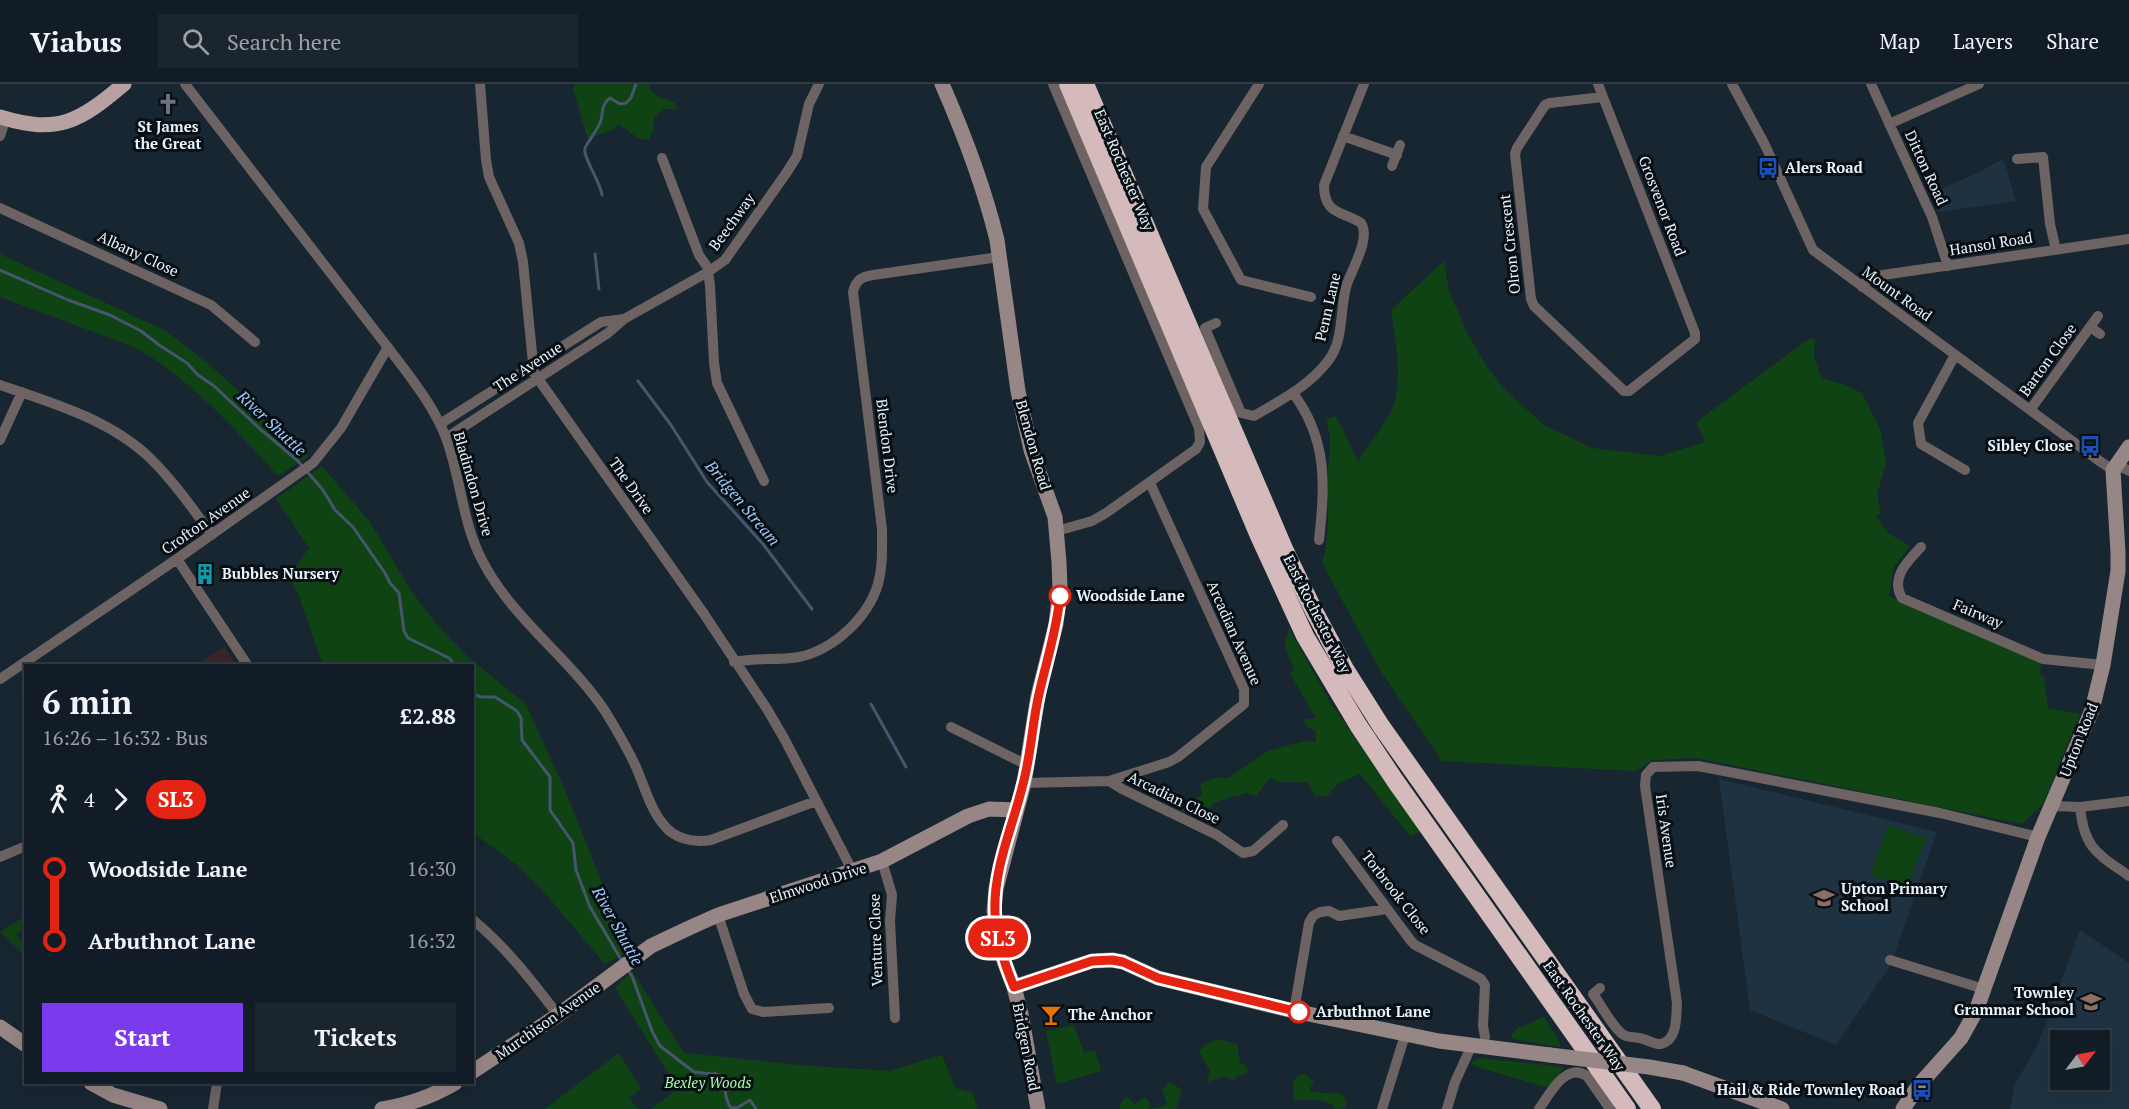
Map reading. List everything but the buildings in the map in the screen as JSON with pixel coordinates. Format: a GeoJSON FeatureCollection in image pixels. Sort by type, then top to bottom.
{"type":"FeatureCollection","features":[{"type":"Feature","properties":{"kind":"highway","name":"East Rochester Way"},"geometry":{"type":"LineString","coordinates":[[1068,84],[1259,536],[1305,636],[1358,725],[1396,782],[1627,1109]]}},
{"type":"Feature","properties":{"kind":"highway"},"geometry":{"type":"LineString","coordinates":[[1085,84],[1121,167]]}},
{"type":"Feature","properties":{"kind":"highway"},"geometry":{"type":"LineString","coordinates":[[1093,84],[1111,127],[1121,167]]}},
{"type":"Feature","properties":{"kind":"highway","name":"East Rochester Way"},"geometry":{"type":"LineString","coordinates":[[1121,167],[1285,551],[1346,669],[1381,726],[1426,791],[1652,1109]]}},
{"type":"Feature","properties":{"kind":"main road"},"geometry":{"type":"LineString","coordinates":[[3,118],[36,125],[66,123],[94,109],[124,84]]}},
{"type":"Feature","properties":{"kind":"street","name":"Bladindon Drive"},"geometry":{"type":"LineString","coordinates":[[185,84],[419,390],[446,438],[474,545],[483,563],[532,630],[575,674],[605,711],[634,763],[663,825],[689,841],[700,842],[816,801]]}},
{"type":"Feature","properties":{"kind":"street","name":"The Drive"},"geometry":{"type":"LineString","coordinates":[[480,84],[489,175],[519,243],[524,262],[532,366],[537,380],[704,614],[780,732],[853,872]]}},
{"type":"Feature","properties":{"kind":"street","name":"Beechway"},"geometry":{"type":"LineString","coordinates":[[764,481],[717,383],[709,272],[725,260],[797,156],[809,104],[819,84]]}},
{"type":"Feature","properties":{"kind":"street","name":"Blendon Road"},"geometry":{"type":"LineString","coordinates":[[942,84],[993,222],[1023,420],[1031,450],[1055,517],[1057,531],[1059,604],[1038,696],[1024,783],[1016,810]]}},
{"type":"Feature","properties":{"kind":"street"},"geometry":{"type":"LineString","coordinates":[[1053,84],[1200,432],[1200,442],[1196,448],[1150,483],[1092,521],[1057,531]]}},
{"type":"Feature","properties":{"kind":"street"},"geometry":{"type":"LineString","coordinates":[[1256,84],[1206,167],[1203,209],[1241,280],[1311,297]]}},
{"type":"Feature","properties":{"kind":"street"},"geometry":{"type":"LineString","coordinates":[[1364,84],[1343,136],[1398,150],[1392,166]]}},
{"type":"Feature","properties":{"kind":"street","name":"Grosvenor Road"},"geometry":{"type":"LineString","coordinates":[[1598,84],[1695,333],[1695,339]]}},
{"type":"Feature","properties":{"kind":"street","name":"Mount Road"},"geometry":{"type":"LineString","coordinates":[[1732,84],[1761,137],[1813,250],[2113,470]]}},
{"type":"Feature","properties":{"kind":"street","name":"Ditton Road"},"geometry":{"type":"LineString","coordinates":[[1871,84],[1932,217],[1948,266]]}},
{"type":"Feature","properties":{"kind":"street"},"geometry":{"type":"LineString","coordinates":[[1889,124],[1979,84]]}},
{"type":"Feature","properties":{"kind":"street","name":"Olron Crescent"},"geometry":{"type":"LineString","coordinates":[[1603,97],[1545,105],[1517,148],[1515,154],[1531,299],[1534,306],[1624,391],[1629,391],[1695,339]]}},
{"type":"Feature","properties":{"kind":"street"},"geometry":{"type":"LineString","coordinates":[[0,136],[3,118]]}},
{"type":"Feature","properties":{"kind":"street","name":"Penn Lane"},"geometry":{"type":"LineString","coordinates":[[1216,323],[1205,328],[1241,413],[1254,416],[1293,393],[1309,381],[1330,359],[1340,337],[1344,293],[1365,235],[1361,223],[1339,214],[1331,207],[1324,192],[1325,178],[1343,136]]}},
{"type":"Feature","properties":{"kind":"street"},"geometry":{"type":"LineString","coordinates":[[2017,159],[2043,157],[2050,224],[2056,250]]}},
{"type":"Feature","properties":{"kind":"street"},"geometry":{"type":"LineString","coordinates":[[662,158],[699,255],[709,272]]}},
{"type":"Feature","properties":{"kind":"street","name":"Albany Close"},"geometry":{"type":"LineString","coordinates":[[0,208],[211,305],[255,342]]}},
{"type":"Feature","properties":{"kind":"street","name":"Hansol Road"},"geometry":{"type":"LineString","coordinates":[[1862,287],[1867,280],[1876,276],[2129,240]]}},
{"type":"Feature","properties":{"kind":"street","name":"Blendon Drive"},"geometry":{"type":"LineString","coordinates":[[734,662],[747,659],[790,658],[814,652],[834,641],[852,627],[870,602],[878,586],[882,529],[854,298],[855,285],[864,277],[873,274],[999,256]]}},
{"type":"Feature","properties":{"kind":"street","name":"The Avenue"},"geometry":{"type":"LineString","coordinates":[[446,438],[608,333],[624,319],[709,272]]}},
{"type":"Feature","properties":{"kind":"street","name":"Barton Close"},"geometry":{"type":"LineString","coordinates":[[2030,410],[2097,316]]}},
{"type":"Feature","properties":{"kind":"street","name":"The Avenue"},"geometry":{"type":"LineString","coordinates":[[440,424],[601,322],[624,319]]}},
{"type":"Feature","properties":{"kind":"street","name":"Barton Close"},"geometry":{"type":"LineString","coordinates":[[2090,327],[2100,334]]}},
{"type":"Feature","properties":{"kind":"street","name":"Crofton Avenue"},"geometry":{"type":"LineString","coordinates":[[0,679],[212,535],[317,460],[341,428],[388,347]]}},
{"type":"Feature","properties":{"kind":"street"},"geometry":{"type":"LineString","coordinates":[[1954,355],[1918,423],[1921,444],[1965,470]]}},
{"type":"Feature","properties":{"kind":"street"},"geometry":{"type":"LineString","coordinates":[[0,385],[95,420],[121,435],[151,459],[212,535]]}},
{"type":"Feature","properties":{"kind":"street"},"geometry":{"type":"LineString","coordinates":[[0,440],[22,392]]}},
{"type":"Feature","properties":{"kind":"street"},"geometry":{"type":"LineString","coordinates":[[1293,393],[1306,411],[1321,453],[1323,499],[1319,540]]}},
{"type":"Feature","properties":{"kind":"street"},"geometry":{"type":"LineString","coordinates":[[2113,470],[2129,447]]}},
{"type":"Feature","properties":{"kind":"street"},"geometry":{"type":"LineString","coordinates":[[2113,470],[2122,467],[2129,471]]}},
{"type":"Feature","properties":{"kind":"street","name":"Upton Road"},"geometry":{"type":"LineString","coordinates":[[1903,1109],[1919,1085],[1960,1038],[1976,1011],[2038,837],[2092,710],[2103,665],[2118,571],[2113,470]]}},
{"type":"Feature","properties":{"kind":"street","name":"Arcadian Avenue"},"geometry":{"type":"LineString","coordinates":[[1024,783],[1110,781],[1169,762],[1178,758],[1244,704],[1246,697],[1244,689],[1150,483]]}},
{"type":"Feature","properties":{"kind":"street","name":"Fairway"},"geometry":{"type":"LineString","coordinates":[[1921,547],[1902,568],[1898,577],[1898,592],[1902,598],[2043,659],[2103,665]]}},
{"type":"Feature","properties":{"kind":"street"},"geometry":{"type":"LineString","coordinates":[[177,559],[247,664]]}},
{"type":"Feature","properties":{"kind":"street"},"geometry":{"type":"LineString","coordinates":[[951,727],[1027,765]]}},
{"type":"Feature","properties":{"kind":"street","name":"Iris Avenue"},"geometry":{"type":"LineString","coordinates":[[1599,988],[1593,994],[1621,1033],[1630,1038],[1661,1044],[1670,1039],[1676,1027],[1677,1003],[1645,786],[1646,775],[1653,767],[1698,766],[1940,813],[2038,837]]}},
{"type":"Feature","properties":{"kind":"street","name":"Arcadian Close"},"geometry":{"type":"LineString","coordinates":[[1110,781],[1217,835],[1243,853],[1253,851],[1283,825]]}},
{"type":"Feature","properties":{"kind":"street"},"geometry":{"type":"LineString","coordinates":[[2052,806],[2080,807],[2129,801]]}},
{"type":"Feature","properties":{"kind":"street"},"geometry":{"type":"LineString","coordinates":[[2080,807],[2081,821],[2090,845],[2095,852],[2129,876]]}},
{"type":"Feature","properties":{"kind":"street","name":"Elmwood Drive"},"geometry":{"type":"LineString","coordinates":[[622,967],[672,936],[718,915],[882,861],[968,816],[989,808],[1016,810]]}},
{"type":"Feature","properties":{"kind":"street","name":"Bridgen Road"},"geometry":{"type":"LineString","coordinates":[[1016,810],[996,889],[994,911],[1004,961],[1014,987],[1038,1109]]}},
{"type":"Feature","properties":{"kind":"street","name":"Torbrook Close"},"geometry":{"type":"LineString","coordinates":[[1337,841],[1415,945],[1481,979],[1485,985],[1483,1026],[1485,1037]]}},
{"type":"Feature","properties":{"kind":"street"},"geometry":{"type":"LineString","coordinates":[[0,856],[24,847]]}},
{"type":"Feature","properties":{"kind":"street","name":"Venture Close"},"geometry":{"type":"LineString","coordinates":[[882,861],[892,895],[890,921],[894,1018]]}},
{"type":"Feature","properties":{"kind":"street"},"geometry":{"type":"LineString","coordinates":[[1294,1011],[1312,916],[1320,912],[1329,912],[1339,916],[1387,909]]}},
{"type":"Feature","properties":{"kind":"street"},"geometry":{"type":"LineString","coordinates":[[718,915],[744,994],[752,1009],[764,1012],[829,1008]]}},
{"type":"Feature","properties":{"kind":"street"},"geometry":{"type":"LineString","coordinates":[[474,922],[488,932],[527,975],[558,1015]]}},
{"type":"Feature","properties":{"kind":"street"},"geometry":{"type":"LineString","coordinates":[[1014,987],[1092,961],[1112,960],[1123,962],[1158,978],[1405,1035],[1471,1047],[1649,1067],[1683,1073],[1782,1109]]}},
{"type":"Feature","properties":{"kind":"street"},"geometry":{"type":"LineString","coordinates":[[1890,960],[1984,989]]}},
{"type":"Feature","properties":{"kind":"street","name":"Murchison Avenue"},"geometry":{"type":"LineString","coordinates":[[474,1071],[558,1015],[622,967]]}},
{"type":"Feature","properties":{"kind":"street"},"geometry":{"type":"LineString","coordinates":[[0,1026],[24,1044]]}},
{"type":"Feature","properties":{"kind":"street"},"geometry":{"type":"LineString","coordinates":[[1382,1109],[1405,1035]]}},
{"type":"Feature","properties":{"kind":"street"},"geometry":{"type":"LineString","coordinates":[[1447,1109],[1455,1082],[1471,1047]]}},
{"type":"Feature","properties":{"kind":"street"},"geometry":{"type":"LineString","coordinates":[[1539,1109],[1562,1078],[1575,1071],[1587,1076],[1610,1109]]}},
{"type":"Feature","properties":{"kind":"street"},"geometry":{"type":"LineString","coordinates":[[93,1084],[113,1095],[160,1109]]}},
{"type":"Feature","properties":{"kind":"street"},"geometry":{"type":"LineString","coordinates":[[213,1109],[217,1084]]}},
{"type":"Feature","properties":{"kind":"street"},"geometry":{"type":"LineString","coordinates":[[382,1109],[395,1107],[442,1091],[453,1084]]}},
{"type":"Feature","properties":{"kind":"shaded area"},"geometry":{"type":"Polygon","coordinates":[[[2003,159],[2016,201],[1939,212],[1930,194],[2003,159]]]}},
{"type":"Feature","properties":{"kind":"shaded area"},"geometry":{"type":"Polygon","coordinates":[[[224,646],[236,664],[198,664],[224,646]]]}},
{"type":"Feature","properties":{"kind":"shaded area","name":"Upton Primary School"},"geometry":{"type":"Polygon","coordinates":[[[1719,779],[1937,832],[1891,964],[1836,1045],[1750,1010],[1719,779]]]}},
{"type":"Feature","properties":{"kind":"shaded area","name":"Townley Grammar School"},"geometry":{"type":"Polygon","coordinates":[[[2080,930],[2129,963],[2129,1109],[2010,1109],[2015,1084],[2037,1046],[2080,930]]]}},
{"type":"Feature","properties":{"kind":"green space"},"geometry":{"type":"Polygon","coordinates":[[[575,84],[650,84],[649,89],[659,97],[675,103],[676,109],[664,109],[654,118],[653,131],[649,140],[639,139],[619,124],[612,130],[588,139],[573,89],[575,84]]]}},
{"type":"Feature","properties":{"kind":"green space"},"geometry":{"type":"Polygon","coordinates":[[[0,254],[166,331],[211,366],[309,456],[278,476],[193,389],[155,360],[134,347],[0,297],[0,254]]]}},
{"type":"Feature","properties":{"kind":"green space"},"geometry":{"type":"Polygon","coordinates":[[[1444,261],[1449,291],[1466,331],[1485,364],[1503,388],[1544,425],[1592,448],[1660,456],[1705,442],[1696,422],[1809,339],[1815,339],[1814,357],[1822,379],[1840,383],[1862,393],[1881,431],[1886,464],[1877,494],[1881,514],[1876,516],[1888,533],[1910,546],[1894,567],[1889,596],[2041,662],[2040,675],[2044,676],[2048,708],[2080,714],[2043,804],[2022,824],[1696,758],[1653,760],[1636,771],[1442,761],[1380,670],[1322,563],[1328,524],[1330,444],[1326,419],[1336,416],[1358,461],[1385,421],[1396,397],[1398,360],[1391,310],[1444,261]]]}},
{"type":"Feature","properties":{"kind":"green space"},"geometry":{"type":"Polygon","coordinates":[[[322,466],[370,522],[412,592],[437,625],[469,658],[526,704],[632,949],[605,964],[544,892],[517,865],[474,834],[474,664],[322,664],[298,593],[288,577],[309,548],[276,499],[322,466]]]}},
{"type":"Feature","properties":{"kind":"green space"},"geometry":{"type":"Polygon","coordinates":[[[1289,628],[1330,702],[1421,831],[1410,836],[1360,774],[1339,783],[1327,796],[1316,796],[1308,782],[1279,782],[1270,778],[1256,796],[1246,793],[1223,799],[1198,817],[1182,811],[1179,807],[1182,801],[1190,801],[1202,795],[1200,784],[1215,778],[1228,778],[1268,751],[1304,741],[1316,742],[1316,732],[1306,726],[1305,719],[1316,719],[1290,673],[1294,670],[1285,645],[1289,628]]]}},
{"type":"Feature","properties":{"kind":"green space"},"geometry":{"type":"Polygon","coordinates":[[[1888,825],[1926,838],[1907,888],[1870,875],[1888,825]]]}},
{"type":"Feature","properties":{"kind":"green space"},"geometry":{"type":"Polygon","coordinates":[[[24,917],[24,930],[16,934],[24,943],[24,955],[0,932],[24,917]]]}},
{"type":"Feature","properties":{"kind":"green space","name":"Bexley Woods"},"geometry":{"type":"Polygon","coordinates":[[[632,971],[684,1053],[799,1065],[889,1071],[942,1055],[955,1088],[973,1093],[977,1109],[651,1109],[678,1089],[615,988],[632,971]]]}},
{"type":"Feature","properties":{"kind":"green space"},"geometry":{"type":"Polygon","coordinates":[[[1544,1017],[1560,1043],[1560,1047],[1513,1039],[1511,1034],[1518,1028],[1544,1017]]]}},
{"type":"Feature","properties":{"kind":"green space"},"geometry":{"type":"Polygon","coordinates":[[[1074,1025],[1084,1053],[1095,1050],[1101,1071],[1057,1084],[1046,1031],[1074,1025]]]}},
{"type":"Feature","properties":{"kind":"green space"},"geometry":{"type":"Polygon","coordinates":[[[1216,1039],[1237,1044],[1240,1063],[1246,1065],[1248,1073],[1232,1081],[1226,1076],[1207,1082],[1210,1071],[1199,1052],[1205,1045],[1216,1039]]]}},
{"type":"Feature","properties":{"kind":"green space","name":"Bexley Woods"},"geometry":{"type":"Polygon","coordinates":[[[619,1053],[641,1089],[629,1098],[638,1109],[545,1109],[619,1053]]]}},
{"type":"Feature","properties":{"kind":"green space"},"geometry":{"type":"Polygon","coordinates":[[[1481,1058],[1564,1067],[1549,1088],[1477,1067],[1472,1063],[1473,1060],[1481,1058]]]}},
{"type":"Feature","properties":{"kind":"green space"},"geometry":{"type":"Polygon","coordinates":[[[1305,1074],[1314,1082],[1310,1092],[1342,1094],[1347,1102],[1345,1108],[1336,1109],[1322,1101],[1293,1100],[1294,1080],[1298,1075],[1305,1074]]]}},
{"type":"Feature","properties":{"kind":"green space"},"geometry":{"type":"Polygon","coordinates":[[[1170,1082],[1182,1090],[1176,1109],[1149,1109],[1167,1104],[1162,1089],[1170,1082]]]}},
{"type":"Feature","properties":{"kind":"green space"},"geometry":{"type":"Polygon","coordinates":[[[1126,1097],[1135,1104],[1145,1097],[1149,1101],[1149,1109],[1120,1109],[1120,1105],[1126,1097]]]}},
{"type":"Feature","properties":{"kind":"waterway","name":"Bridgen Stream"},"geometry":{"type":"LineString","coordinates":[[602,195],[586,157],[585,148],[600,123],[603,107],[607,101],[610,98],[620,104],[626,103],[631,98],[636,84]]}},
{"type":"Feature","properties":{"kind":"waterway","name":"Bridgen Stream"},"geometry":{"type":"LineString","coordinates":[[595,254],[599,289]]}},
{"type":"Feature","properties":{"kind":"waterway","name":"River Shuttle"},"geometry":{"type":"LineString","coordinates":[[0,270],[68,300],[110,315],[141,331],[187,363],[198,375],[214,386],[297,460],[323,490],[335,510],[353,527],[399,593],[404,631],[408,638],[449,658],[454,664]]}},
{"type":"Feature","properties":{"kind":"waterway","name":"Bridgen Stream"},"geometry":{"type":"LineString","coordinates":[[638,381],[671,425],[707,482],[763,544],[812,609]]}},
{"type":"Feature","properties":{"kind":"waterway","name":"River Shuttle"},"geometry":{"type":"LineString","coordinates":[[474,694],[481,697],[495,697],[517,711],[521,718],[522,740],[550,777],[550,810],[573,843],[576,870],[590,907],[622,961]]}},
{"type":"Feature","properties":{"kind":"waterway","name":"Bridgen Stream"},"geometry":{"type":"LineString","coordinates":[[871,704],[906,767]]}},
{"type":"Feature","properties":{"kind":"waterway","name":"River Shuttle"},"geometry":{"type":"LineString","coordinates":[[627,969],[632,976],[652,1031],[660,1046],[694,1072],[720,1075],[731,1108],[737,1108],[750,1100],[756,1109]]}},
{"type":"Feature","properties":{"kind":"waterway"},"geometry":{"type":"LineString","coordinates":[[704,1086],[715,1073]]}},
{"type":"Feature","properties":{"kind":"bus line","name":"SL3"},"geometry":{"type":"LineString","coordinates":[[1060,596],[1056,624],[1038,696],[1024,783],[996,889],[994,911],[998,938],[1014,987],[1092,961],[1112,960],[1123,962],[1158,978],[1299,1012]]}},
{"type":"Feature","properties":{"kind":"place","name":"St James the Great"},"geometry":{"type":"Point","coordinates":[168,104]}},
{"type":"Feature","properties":{"kind":"place","name":"Alers Road"},"geometry":{"type":"Point","coordinates":[1768,168]}},
{"type":"Feature","properties":{"kind":"place","name":"Sibley Close"},"geometry":{"type":"Point","coordinates":[2090,446]}},
{"type":"Feature","properties":{"kind":"place","name":"Bubbles Nursery"},"geometry":{"type":"Point","coordinates":[205,574]}},
{"type":"Feature","properties":{"kind":"place","name":"Woodside Lane"},"geometry":{"type":"Point","coordinates":[1060,596]}},
{"type":"Feature","properties":{"kind":"place","name":"Upton Primary School"},"geometry":{"type":"Point","coordinates":[1824,898]}},
{"type":"Feature","properties":{"kind":"place","name":"Townley Grammar School"},"geometry":{"type":"Point","coordinates":[2091,1002]}},
{"type":"Feature","properties":{"kind":"place","name":"Arbuthnot Lane"},"geometry":{"type":"Point","coordinates":[1299,1012]}},
{"type":"Feature","properties":{"kind":"place","name":"The Anchor"},"geometry":{"type":"Point","coordinates":[1051,1015]}},
{"type":"Feature","properties":{"kind":"place","name":"Hail & Ride Townley Road"},"geometry":{"type":"Point","coordinates":[1922,1090]}}]}
